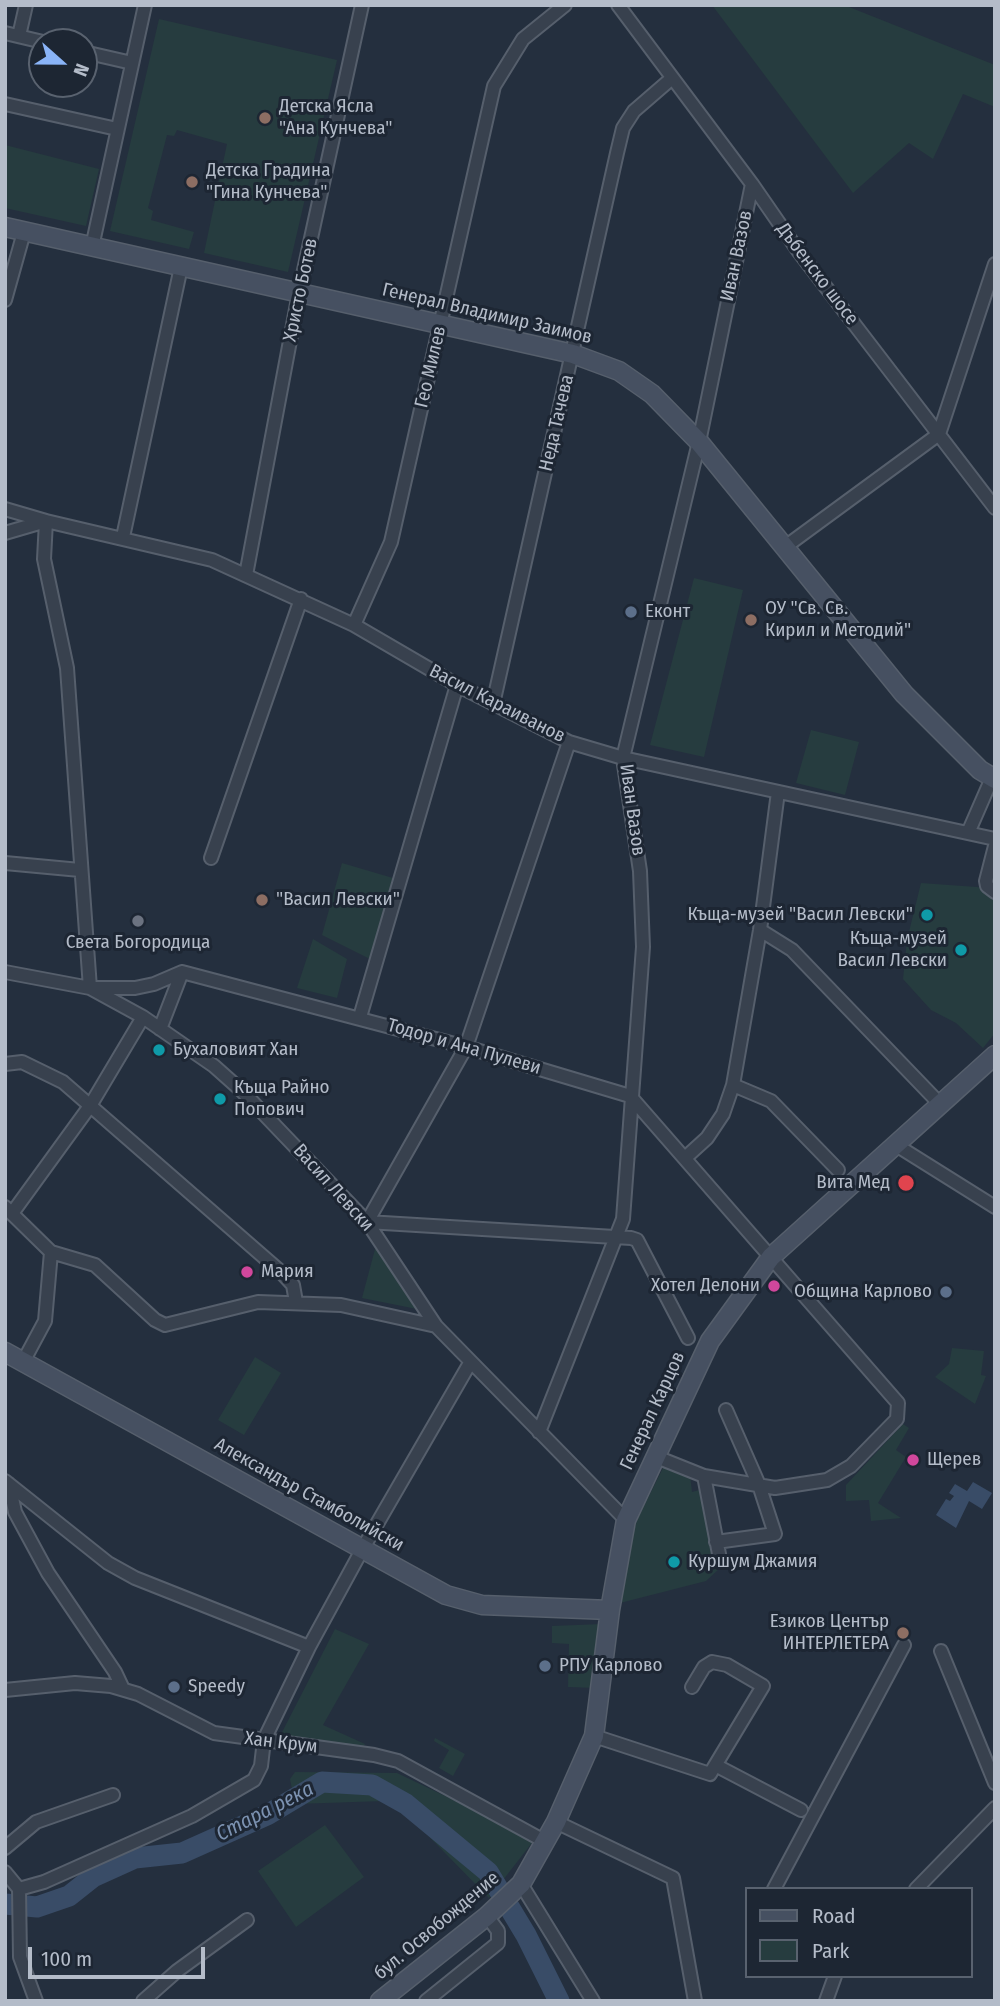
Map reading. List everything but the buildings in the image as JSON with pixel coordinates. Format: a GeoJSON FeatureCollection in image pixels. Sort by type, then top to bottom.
{"type":"FeatureCollection","features":[{"type":"Feature","properties":{"kind":"street"},"geometry":{"type":"LineString","coordinates":[[26,5],[9,35],[28,39]]}},
{"type":"Feature","properties":{"kind":"street"},"geometry":{"type":"LineString","coordinates":[[92,247],[145,5]]}},
{"type":"Feature","properties":{"kind":"street","name":"Христо Ботев"},"geometry":{"type":"LineString","coordinates":[[246,575],[299,293],[362,5]]}},
{"type":"Feature","properties":{"kind":"street","name":"Гео Милев"},"geometry":{"type":"LineString","coordinates":[[354,625],[391,542],[494,86],[523,39],[565,5]]}},
{"type":"Feature","properties":{"kind":"street","name":"Дъбенско шосе"},"geometry":{"type":"LineString","coordinates":[[618,5],[752,184],[799,252],[995,508]]}},
{"type":"Feature","properties":{"kind":"street"},"geometry":{"type":"LineString","coordinates":[[98,55],[132,63]]}},
{"type":"Feature","properties":{"kind":"street","name":"Неда Тачева"},"geometry":{"type":"LineString","coordinates":[[493,704],[624,128],[634,111],[671,79]]}},
{"type":"Feature","properties":{"kind":"street"},"geometry":{"type":"LineString","coordinates":[[5,104],[117,129]]}},
{"type":"Feature","properties":{"kind":"street","name":"Иван Вазов"},"geometry":{"type":"LineString","coordinates":[[539,1432],[618,1238],[623,1219],[643,947],[640,871],[623,758],[699,442],[752,184]]}},
{"type":"Feature","properties":{"kind":"street","name":"Генерал Владимир Заимов"},"geometry":{"type":"LineString","coordinates":[[5,228],[441,324],[604,363],[637,382],[699,442],[904,694],[957,748],[993,779]]}},
{"type":"Feature","properties":{"kind":"street"},"geometry":{"type":"LineString","coordinates":[[5,300],[24,232]]}},
{"type":"Feature","properties":{"kind":"street"},"geometry":{"type":"LineString","coordinates":[[785,547],[939,434],[995,264]]}},
{"type":"Feature","properties":{"kind":"street"},"geometry":{"type":"LineString","coordinates":[[123,537],[181,267]]}},
{"type":"Feature","properties":{"kind":"street","name":"Васил Караиванов"},"geometry":{"type":"LineString","coordinates":[[5,509],[212,560],[354,625],[457,685],[569,742],[623,758],[995,839]]}},
{"type":"Feature","properties":{"kind":"street"},"geometry":{"type":"LineString","coordinates":[[46,521],[44,559],[67,668],[90,988],[135,988],[154,984],[182,972]]}},
{"type":"Feature","properties":{"kind":"street","name":"Васил Караиванов"},"geometry":{"type":"LineString","coordinates":[[5,533],[46,521]]}},
{"type":"Feature","properties":{"kind":"street"},"geometry":{"type":"LineString","coordinates":[[211,858],[301,599]]}},
{"type":"Feature","properties":{"kind":"street"},"geometry":{"type":"LineString","coordinates":[[360,1017],[457,685]]}},
{"type":"Feature","properties":{"kind":"street"},"geometry":{"type":"LineString","coordinates":[[569,742],[466,1047],[367,1222],[637,1240],[688,1338]]}},
{"type":"Feature","properties":{"kind":"street"},"geometry":{"type":"LineString","coordinates":[[968,833],[993,779]]}},
{"type":"Feature","properties":{"kind":"street"},"geometry":{"type":"LineString","coordinates":[[685,1158],[707,1138],[723,1114],[733,1084],[760,930],[778,792]]}},
{"type":"Feature","properties":{"kind":"street"},"geometry":{"type":"LineString","coordinates":[[995,846],[986,881],[987,886],[995,892]]}},
{"type":"Feature","properties":{"kind":"street"},"geometry":{"type":"LineString","coordinates":[[5,863],[80,870]]}},
{"type":"Feature","properties":{"kind":"street"},"geometry":{"type":"LineString","coordinates":[[760,930],[792,950],[940,1104]]}},
{"type":"Feature","properties":{"kind":"street","name":"Васил Левски"},"geometry":{"type":"LineString","coordinates":[[5,972],[90,988],[143,1017],[214,1066],[243,1091],[367,1222],[436,1326],[626,1520]]}},
{"type":"Feature","properties":{"kind":"street"},"geometry":{"type":"LineString","coordinates":[[160,1029],[182,972]]}},
{"type":"Feature","properties":{"kind":"street","name":"Тодор и Ана Пулеви"},"geometry":{"type":"LineString","coordinates":[[182,972],[360,1017],[631,1096]]}},
{"type":"Feature","properties":{"kind":"street"},"geometry":{"type":"LineString","coordinates":[[143,1017],[90,1106],[9,1209],[34,1238],[51,1252],[95,1265],[155,1320],[165,1325],[258,1301],[341,1305],[436,1326]]}},
{"type":"Feature","properties":{"kind":"street","name":"Генерал Карцов"},"geometry":{"type":"LineString","coordinates":[[521,1884],[556,1822],[594,1736],[610,1610],[626,1520],[710,1341],[771,1257],[995,1055]]}},
{"type":"Feature","properties":{"kind":"street"},"geometry":{"type":"LineString","coordinates":[[5,1064],[22,1062],[63,1082],[281,1272],[293,1285],[296,1302]]}},
{"type":"Feature","properties":{"kind":"street"},"geometry":{"type":"LineString","coordinates":[[733,1084],[771,1101],[838,1170]]}},
{"type":"Feature","properties":{"kind":"street"},"geometry":{"type":"LineString","coordinates":[[631,1096],[898,1403],[900,1410],[897,1419],[851,1466],[827,1479],[775,1488],[704,1476],[654,1456]]}},
{"type":"Feature","properties":{"kind":"street"},"geometry":{"type":"LineString","coordinates":[[896,1145],[995,1207]]}},
{"type":"Feature","properties":{"kind":"street"},"geometry":{"type":"LineString","coordinates":[[23,1362],[45,1321],[51,1252]]}},
{"type":"Feature","properties":{"kind":"street","name":"Александър Стамболийски"},"geometry":{"type":"LineString","coordinates":[[5,1353],[463,1601],[610,1610]]}},
{"type":"Feature","properties":{"kind":"street"},"geometry":{"type":"LineString","coordinates":[[19,1892],[105,1855],[246,1787],[254,1780],[261,1766],[264,1740],[309,1647],[470,1363]]}},
{"type":"Feature","properties":{"kind":"street"},"geometry":{"type":"LineString","coordinates":[[704,1476],[718,1548],[775,1534],[759,1485],[726,1410]]}},
{"type":"Feature","properties":{"kind":"street"},"geometry":{"type":"LineString","coordinates":[[7,1483],[108,1563],[135,1578],[309,1647]]}},
{"type":"Feature","properties":{"kind":"street"},"geometry":{"type":"LineString","coordinates":[[7,1483],[15,1512],[48,1573],[115,1672],[123,1689]]}},
{"type":"Feature","properties":{"kind":"street"},"geometry":{"type":"LineString","coordinates":[[775,1887],[904,1645]]}},
{"type":"Feature","properties":{"kind":"street"},"geometry":{"type":"LineString","coordinates":[[941,1651],[995,1783]]}},
{"type":"Feature","properties":{"kind":"street"},"geometry":{"type":"LineString","coordinates":[[594,1736],[703,1774],[710,1774],[763,1686],[727,1665],[712,1662],[704,1667],[692,1686]]}},
{"type":"Feature","properties":{"kind":"street","name":"Хан Крум"},"geometry":{"type":"LineString","coordinates":[[5,1690],[75,1683],[123,1689],[214,1733],[374,1755],[398,1761],[546,1842]]}},
{"type":"Feature","properties":{"kind":"street"},"geometry":{"type":"LineString","coordinates":[[717,1766],[800,1810]]}},
{"type":"Feature","properties":{"kind":"street"},"geometry":{"type":"LineString","coordinates":[[5,1847],[36,1822],[113,1795]]}},
{"type":"Feature","properties":{"kind":"street"},"geometry":{"type":"LineString","coordinates":[[918,1887],[995,1808]]}},
{"type":"Feature","properties":{"kind":"street"},"geometry":{"type":"LineString","coordinates":[[556,1822],[673,1878],[695,2001]]}},
{"type":"Feature","properties":{"kind":"street"},"geometry":{"type":"LineString","coordinates":[[5,1872],[19,1892],[20,1957],[36,2001]]}},
{"type":"Feature","properties":{"kind":"street"},"geometry":{"type":"LineString","coordinates":[[521,1884],[593,2001]]}},
{"type":"Feature","properties":{"kind":"street","name":"бул. Освобождение"},"geometry":{"type":"LineString","coordinates":[[380,2001],[487,1916],[521,1884]]}},
{"type":"Feature","properties":{"kind":"street"},"geometry":{"type":"LineString","coordinates":[[426,2001],[498,1943],[498,1931],[487,1916]]}},
{"type":"Feature","properties":{"kind":"street"},"geometry":{"type":"LineString","coordinates":[[144,2001],[177,1971],[247,1920]]}},
{"type":"Feature","properties":{"kind":"street"},"geometry":{"type":"LineString","coordinates":[[826,2001],[834,1978]]}},
{"type":"Feature","properties":{"kind":"green space"},"geometry":{"type":"Polygon","coordinates":[[[712,5],[844,5],[995,65],[995,107],[963,94],[933,159],[909,143],[853,193],[712,5]]]}},
{"type":"Feature","properties":{"kind":"green space"},"geometry":{"type":"Polygon","coordinates":[[[159,19],[337,60],[288,272],[204,253],[227,144],[177,130],[174,136],[167,135],[148,208],[153,211],[151,220],[194,232],[189,249],[110,231],[159,19]]]}},
{"type":"Feature","properties":{"kind":"green space"},"geometry":{"type":"Polygon","coordinates":[[[5,145],[99,169],[86,226],[5,208],[5,145]]]}},
{"type":"Feature","properties":{"kind":"green space"},"geometry":{"type":"Polygon","coordinates":[[[694,578],[743,590],[704,757],[650,745],[694,578]]]}},
{"type":"Feature","properties":{"kind":"green space"},"geometry":{"type":"Polygon","coordinates":[[[811,730],[859,742],[845,795],[796,783],[811,730]]]}},
{"type":"Feature","properties":{"kind":"green space"},"geometry":{"type":"Polygon","coordinates":[[[342,863],[393,878],[370,959],[322,935],[342,863]]]}},
{"type":"Feature","properties":{"kind":"green space"},"geometry":{"type":"Polygon","coordinates":[[[921,883],[991,888],[995,900],[995,1033],[983,1048],[956,1023],[931,1010],[903,979],[907,940],[921,883]]]}},
{"type":"Feature","properties":{"kind":"green space"},"geometry":{"type":"Polygon","coordinates":[[[313,939],[347,959],[337,998],[297,988],[313,939]]]}},
{"type":"Feature","properties":{"kind":"green space"},"geometry":{"type":"Polygon","coordinates":[[[378,1238],[427,1311],[362,1298],[378,1238]]]}},
{"type":"Feature","properties":{"kind":"green space"},"geometry":{"type":"Polygon","coordinates":[[[952,1348],[984,1351],[981,1375],[986,1376],[975,1404],[935,1377],[949,1364],[952,1348]]]}},
{"type":"Feature","properties":{"kind":"green space"},"geometry":{"type":"Polygon","coordinates":[[[255,1357],[281,1373],[244,1435],[218,1420],[255,1357]]]}},
{"type":"Feature","properties":{"kind":"green space"},"geometry":{"type":"Polygon","coordinates":[[[903,1424],[909,1428],[896,1450],[906,1457],[878,1503],[901,1518],[871,1521],[869,1500],[846,1501],[846,1485],[903,1424]]]}},
{"type":"Feature","properties":{"kind":"green space"},"geometry":{"type":"Polygon","coordinates":[[[664,1466],[690,1474],[692,1492],[703,1489],[720,1568],[706,1581],[620,1603],[629,1543],[638,1518],[664,1466]]]}},
{"type":"Feature","properties":{"kind":"green space"},"geometry":{"type":"Polygon","coordinates":[[[602,1624],[597,1688],[568,1687],[569,1644],[552,1643],[552,1626],[602,1624]]]}},
{"type":"Feature","properties":{"kind":"green space"},"geometry":{"type":"Polygon","coordinates":[[[335,1629],[369,1644],[323,1725],[365,1744],[360,1753],[277,1742],[335,1629]]]}},
{"type":"Feature","properties":{"kind":"green space"},"geometry":{"type":"Polygon","coordinates":[[[435,1738],[465,1754],[453,1776],[439,1768],[449,1750],[434,1741],[435,1738]]]}},
{"type":"Feature","properties":{"kind":"green space"},"geometry":{"type":"Polygon","coordinates":[[[295,1772],[397,1773],[535,1839],[489,1898],[402,1809],[384,1801],[295,1804],[290,1779],[295,1772]]]}},
{"type":"Feature","properties":{"kind":"green space"},"geometry":{"type":"Polygon","coordinates":[[[325,1825],[364,1877],[296,1927],[258,1871],[325,1825]]]}},
{"type":"Feature","properties":{"kind":"water"},"geometry":{"type":"Polygon","coordinates":[[[973,1482],[992,1493],[982,1509],[969,1501],[956,1528],[936,1515],[946,1499],[950,1501],[954,1496],[949,1493],[955,1484],[967,1491],[973,1482]]]}},
{"type":"Feature","properties":{"kind":"waterway","name":"Стара река"},"geometry":{"type":"LineString","coordinates":[[5,1904],[37,1907],[69,1896],[93,1877],[135,1858],[182,1853],[267,1815],[322,1782],[372,1785],[406,1804],[488,1872],[526,1935],[559,2001]]}},
{"type":"Feature","properties":{"kind":"place","name":"Детска Ясла \"Ана Кунчева\""},"geometry":{"type":"Point","coordinates":[265,118]}},
{"type":"Feature","properties":{"kind":"place","name":"Детска Градина \"Гина Кунчева\""},"geometry":{"type":"Point","coordinates":[192,182]}},
{"type":"Feature","properties":{"kind":"place","name":"Еконт"},"geometry":{"type":"Point","coordinates":[631,612]}},
{"type":"Feature","properties":{"kind":"place","name":"ОУ \"Св. Св. Кирил и Методий\""},"geometry":{"type":"Point","coordinates":[751,620]}},
{"type":"Feature","properties":{"kind":"place","name":"\"Васил Левски\""},"geometry":{"type":"Point","coordinates":[262,900]}},
{"type":"Feature","properties":{"kind":"place","name":"Къща-музей \"Васил Левски\""},"geometry":{"type":"Point","coordinates":[927,915]}},
{"type":"Feature","properties":{"kind":"place","name":"Света Богородица"},"geometry":{"type":"Point","coordinates":[138,921]}},
{"type":"Feature","properties":{"kind":"place","name":"Къща-музей Васил Левски"},"geometry":{"type":"Point","coordinates":[961,950]}},
{"type":"Feature","properties":{"kind":"place","name":"Бухаловият Хан"},"geometry":{"type":"Point","coordinates":[159,1050]}},
{"type":"Feature","properties":{"kind":"place","name":"Къща Райно Попович"},"geometry":{"type":"Point","coordinates":[220,1099]}},
{"type":"Feature","properties":{"kind":"place","name":"Вита Мед"},"geometry":{"type":"Point","coordinates":[906,1183]}},
{"type":"Feature","properties":{"kind":"place","name":"Мария"},"geometry":{"type":"Point","coordinates":[247,1272]}},
{"type":"Feature","properties":{"kind":"place","name":"Хотел Делони"},"geometry":{"type":"Point","coordinates":[774,1286]}},
{"type":"Feature","properties":{"kind":"place","name":"Община Карлово"},"geometry":{"type":"Point","coordinates":[946,1292]}},
{"type":"Feature","properties":{"kind":"place","name":"Щерев"},"geometry":{"type":"Point","coordinates":[913,1460]}},
{"type":"Feature","properties":{"kind":"place","name":"Куршум Джамия"},"geometry":{"type":"Point","coordinates":[674,1562]}},
{"type":"Feature","properties":{"kind":"place","name":"Езиков Център ИНТЕРЛЕТЕРА"},"geometry":{"type":"Point","coordinates":[903,1633]}},
{"type":"Feature","properties":{"kind":"place","name":"РПУ Карлово"},"geometry":{"type":"Point","coordinates":[545,1666]}},
{"type":"Feature","properties":{"kind":"place","name":"Speedy"},"geometry":{"type":"Point","coordinates":[174,1687]}}]}
